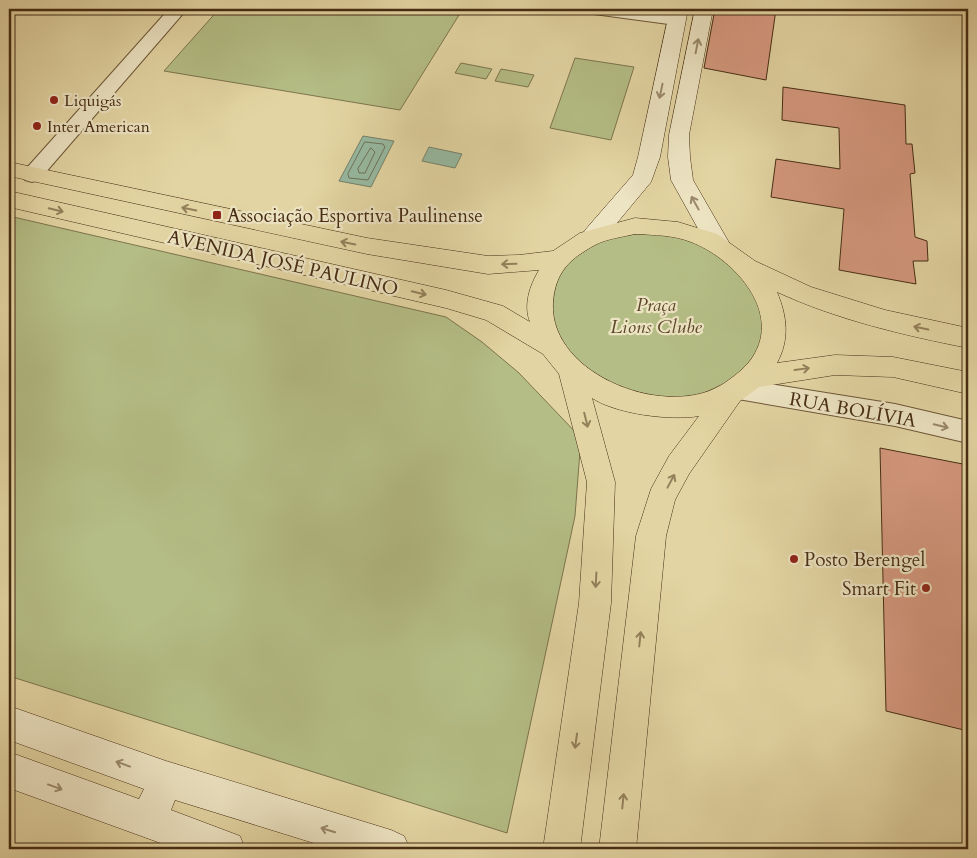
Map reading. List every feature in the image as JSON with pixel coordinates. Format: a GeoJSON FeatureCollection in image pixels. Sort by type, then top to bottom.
{"type":"FeatureCollection","features":[{"type":"Feature","properties":{"kind":"main road","name":"AVENIDA JOSÉ PAULINO"},"geometry":{"type":"LineString","coordinates":[[9,169],[366,246],[488,265],[519,264],[557,259]]}},
{"type":"Feature","properties":{"kind":"main road","name":"AVENIDA JOSÉ PAULINO"},"geometry":{"type":"LineString","coordinates":[[9,199],[446,299],[494,313],[549,346]]}},
{"type":"Feature","properties":{"kind":"main road"},"geometry":{"type":"LineString","coordinates":[[968,338],[894,322],[810,297],[775,283],[747,267],[719,246],[699,236],[678,230],[656,227],[634,226],[614,229],[580,241],[557,259],[546,274],[540,290],[538,308],[541,327],[549,346],[572,373],[600,390],[632,402],[658,406],[700,404],[740,386],[835,365],[893,367],[968,383]]}},
{"type":"Feature","properties":{"kind":"main road"},"geometry":{"type":"LineString","coordinates":[[618,849],[651,536],[662,498],[679,465],[740,386],[768,356],[775,333],[773,310],[764,287],[747,267]]}},
{"type":"Feature","properties":{"kind":"main road"},"geometry":{"type":"LineString","coordinates":[[561,849],[595,603],[601,482],[572,373]]}},
{"type":"Feature","properties":{"kind":"street"},"geometry":{"type":"LineString","coordinates":[[32,175],[178,9]]}},
{"type":"Feature","properties":{"kind":"street"},"geometry":{"type":"LineString","coordinates":[[594,9],[678,15],[649,157],[643,177],[594,235]]}},
{"type":"Feature","properties":{"kind":"street"},"geometry":{"type":"LineString","coordinates":[[704,9],[680,135],[679,157],[682,180],[719,246]]}},
{"type":"Feature","properties":{"kind":"street","name":"RUA BOLÍVIA"},"geometry":{"type":"LineString","coordinates":[[740,386],[895,415],[968,432]]}},
{"type":"Feature","properties":{"kind":"street"},"geometry":{"type":"LineString","coordinates":[[9,723],[166,779],[391,849]]}},
{"type":"Feature","properties":{"kind":"street"},"geometry":{"type":"LineString","coordinates":[[9,770],[227,849]]}},
{"type":"Feature","properties":{"kind":"street"},"geometry":{"type":"LineString","coordinates":[[148,821],[166,779]]}},
{"type":"Feature","properties":{"kind":"green space"},"geometry":{"type":"Polygon","coordinates":[[[219,9],[419,9],[459,15],[400,110],[164,71],[219,9]]]}},
{"type":"Feature","properties":{"kind":"green space"},"geometry":{"type":"Polygon","coordinates":[[[575,58],[634,67],[611,140],[550,128],[575,58]]]}},
{"type":"Feature","properties":{"kind":"green space"},"geometry":{"type":"Polygon","coordinates":[[[461,63],[492,69],[486,79],[455,73],[461,63]]]}},
{"type":"Feature","properties":{"kind":"green space"},"geometry":{"type":"Polygon","coordinates":[[[501,69],[534,75],[528,87],[495,81],[501,69]]]}},
{"type":"Feature","properties":{"kind":"green space"},"geometry":{"type":"Polygon","coordinates":[[[9,216],[446,317],[482,342],[519,373],[581,438],[575,516],[507,833],[9,676],[9,216]]]}},
{"type":"Feature","properties":{"kind":"green space","name":"Praça Lions Clube"},"geometry":{"type":"Polygon","coordinates":[[[648,232],[692,240],[730,260],[764,308],[763,344],[740,376],[700,395],[676,399],[625,392],[565,354],[546,300],[559,268],[606,237],[648,232]]]}},
{"type":"Feature","properties":{"kind":"water"},"geometry":{"type":"Polygon","coordinates":[[[363,136],[394,141],[371,187],[339,181],[363,136]]]}},
{"type":"Feature","properties":{"kind":"water"},"geometry":{"type":"Polygon","coordinates":[[[429,147],[462,154],[455,168],[422,161],[429,147]]]}},
{"type":"Feature","properties":{"kind":"building"},"geometry":{"type":"Polygon","coordinates":[[[715,9],[776,9],[766,80],[704,68],[715,9]]]}},
{"type":"Feature","properties":{"kind":"building"},"geometry":{"type":"Polygon","coordinates":[[[783,87],[905,105],[906,144],[912,144],[915,173],[910,174],[915,237],[927,241],[928,261],[913,261],[916,284],[839,270],[844,209],[771,197],[776,159],[840,169],[839,128],[782,120],[783,87]]]}},
{"type":"Feature","properties":{"kind":"building","name":"Smart Fit"},"geometry":{"type":"Polygon","coordinates":[[[880,448],[968,465],[968,731],[886,711],[880,448]]]}},
{"type":"Feature","properties":{"kind":"place","name":"Liquigás"},"geometry":{"type":"Point","coordinates":[54,100]}},
{"type":"Feature","properties":{"kind":"place","name":"Inter American"},"geometry":{"type":"Point","coordinates":[37,126]}},
{"type":"Feature","properties":{"kind":"place","name":"Associação Esportiva Paulinense"},"geometry":{"type":"Point","coordinates":[217,215]}},
{"type":"Feature","properties":{"kind":"place","name":"Posto Berengel"},"geometry":{"type":"Point","coordinates":[794,559]}},
{"type":"Feature","properties":{"kind":"place","name":"Smart Fit"},"geometry":{"type":"Point","coordinates":[926,588]}}]}
